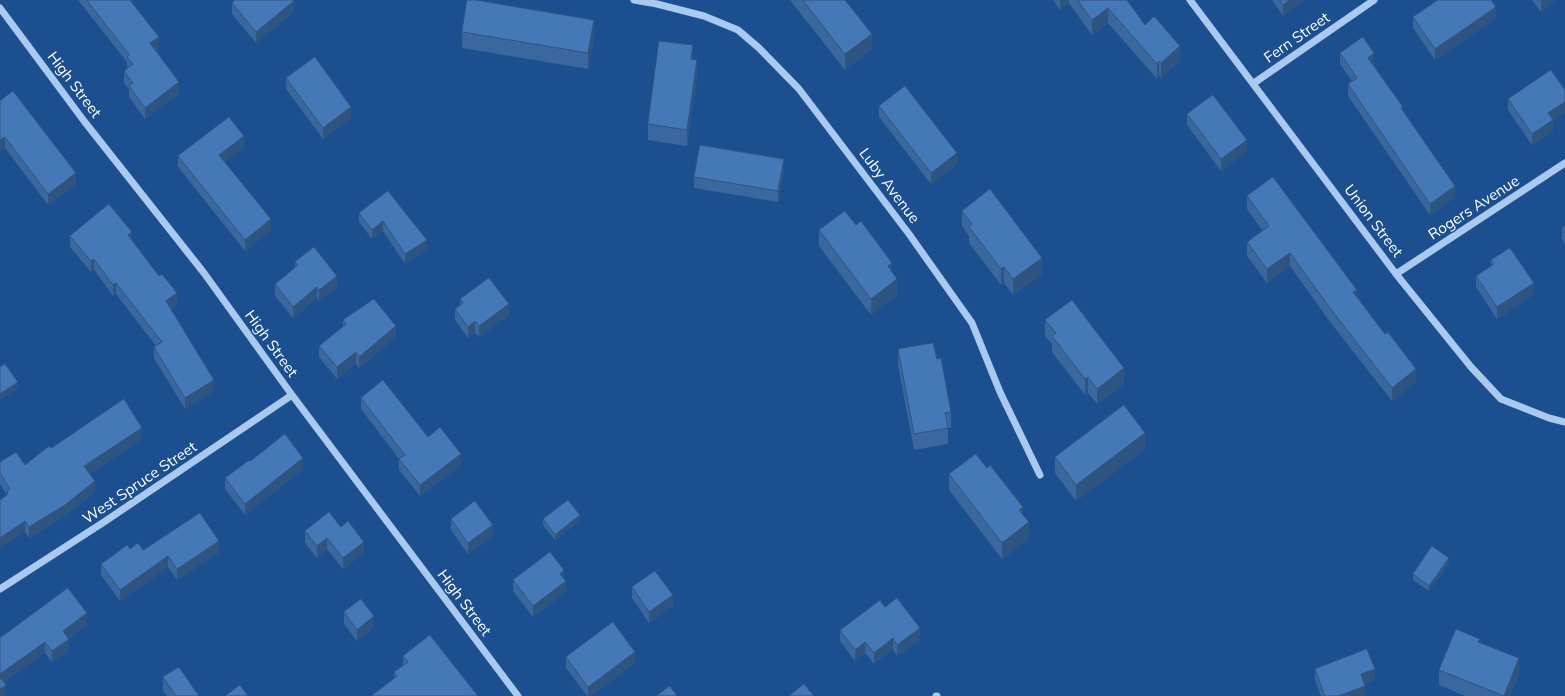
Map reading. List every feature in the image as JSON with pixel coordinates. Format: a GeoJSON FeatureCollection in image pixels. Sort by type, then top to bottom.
{"type":"FeatureCollection","features":[{"type":"Feature","properties":{"kind":"street","name":"Luby Avenue"},"geometry":{"type":"LineString","coordinates":[[634,0],[657,4],[704,16],[738,30],[759,48],[799,89],[909,234],[972,323],[1000,392],[1040,475]]}},
{"type":"Feature","properties":{"kind":"street","name":"Union Street"},"geometry":{"type":"LineString","coordinates":[[1190,0],[1254,83],[1396,274],[1471,368],[1501,399],[1549,418],[1565,422]]}},
{"type":"Feature","properties":{"kind":"street","name":"Fern Street"},"geometry":{"type":"LineString","coordinates":[[1254,83],[1374,0]]}},
{"type":"Feature","properties":{"kind":"street","name":"High Street"},"geometry":{"type":"LineString","coordinates":[[0,8],[84,120],[204,272],[292,395],[518,696]]}},
{"type":"Feature","properties":{"kind":"street","name":"Rogers Avenue"},"geometry":{"type":"LineString","coordinates":[[1396,274],[1565,163]]}},
{"type":"Feature","properties":{"kind":"street","name":"West Spruce Street"},"geometry":{"type":"LineString","coordinates":[[0,589],[110,518],[292,395]]}},
{"type":"Feature","properties":{"kind":"building"},"geometry":{"type":"Polygon","coordinates":[[[87,0],[130,0],[159,37],[150,43],[179,82],[145,108],[129,86],[133,83],[124,71],[133,64],[127,57],[129,55],[87,0]]]}},
{"type":"Feature","properties":{"kind":"building"},"geometry":{"type":"Polygon","coordinates":[[[235,0],[294,1],[256,32],[232,3],[235,0]]]}},
{"type":"Feature","properties":{"kind":"building"},"geometry":{"type":"Polygon","coordinates":[[[467,0],[476,0],[594,20],[588,53],[462,32],[467,0]]]}},
{"type":"Feature","properties":{"kind":"building"},"geometry":{"type":"Polygon","coordinates":[[[803,0],[845,0],[872,34],[845,54],[803,0]]]}},
{"type":"Feature","properties":{"kind":"building"},"geometry":{"type":"Polygon","coordinates":[[[1078,0],[1127,0],[1145,25],[1154,16],[1180,46],[1161,63],[1159,61],[1157,64],[1108,8],[1092,20],[1078,0]]]}},
{"type":"Feature","properties":{"kind":"building"},"geometry":{"type":"Polygon","coordinates":[[[1280,0],[1289,0],[1283,5],[1280,0]]]}},
{"type":"Feature","properties":{"kind":"building"},"geometry":{"type":"Polygon","coordinates":[[[1438,0],[1491,0],[1496,7],[1435,49],[1413,17],[1438,0]]]}},
{"type":"Feature","properties":{"kind":"building"},"geometry":{"type":"Polygon","coordinates":[[[1363,37],[1374,53],[1368,58],[1403,107],[1401,108],[1455,186],[1430,204],[1348,84],[1357,78],[1340,53],[1363,37]]]}},
{"type":"Feature","properties":{"kind":"building"},"geometry":{"type":"Polygon","coordinates":[[[659,41],[693,45],[691,59],[697,60],[687,130],[648,124],[659,41]]]}},
{"type":"Feature","properties":{"kind":"building"},"geometry":{"type":"Polygon","coordinates":[[[315,57],[351,107],[323,128],[286,78],[315,57]]]}},
{"type":"Feature","properties":{"kind":"building"},"geometry":{"type":"Polygon","coordinates":[[[1551,70],[1565,90],[1565,102],[1548,113],[1553,120],[1532,134],[1508,99],[1551,70]]]}},
{"type":"Feature","properties":{"kind":"building"},"geometry":{"type":"Polygon","coordinates":[[[905,86],[957,153],[931,173],[879,106],[905,86]]]}},
{"type":"Feature","properties":{"kind":"building"},"geometry":{"type":"Polygon","coordinates":[[[13,91],[76,173],[48,194],[5,137],[0,140],[0,101],[13,91]]]}},
{"type":"Feature","properties":{"kind":"building"},"geometry":{"type":"Polygon","coordinates":[[[1213,95],[1247,140],[1221,159],[1187,114],[1213,95]]]}},
{"type":"Feature","properties":{"kind":"building"},"geometry":{"type":"Polygon","coordinates":[[[229,117],[244,136],[219,155],[271,219],[245,240],[178,156],[229,117]]]}},
{"type":"Feature","properties":{"kind":"building"},"geometry":{"type":"Polygon","coordinates":[[[700,145],[784,159],[778,191],[694,177],[700,145]]]}},
{"type":"Feature","properties":{"kind":"building"},"geometry":{"type":"Polygon","coordinates":[[[1273,177],[1357,290],[1353,292],[1385,334],[1388,332],[1416,369],[1392,388],[1330,308],[1290,253],[1267,269],[1247,242],[1269,226],[1247,196],[1273,177]]]}},
{"type":"Feature","properties":{"kind":"building"},"geometry":{"type":"Polygon","coordinates":[[[990,189],[1042,258],[1013,279],[1004,267],[1001,269],[969,227],[972,224],[962,211],[990,189]]]}},
{"type":"Feature","properties":{"kind":"building"},"geometry":{"type":"Polygon","coordinates":[[[388,191],[427,240],[405,254],[383,221],[372,230],[359,213],[388,191]]]}},
{"type":"Feature","properties":{"kind":"building"},"geometry":{"type":"Polygon","coordinates":[[[109,204],[132,232],[128,235],[159,276],[162,274],[177,293],[166,301],[214,380],[185,398],[154,347],[162,342],[116,283],[113,285],[94,259],[91,261],[70,236],[109,204]]]}},
{"type":"Feature","properties":{"kind":"building"},"geometry":{"type":"Polygon","coordinates":[[[845,211],[856,225],[861,221],[892,263],[888,266],[897,279],[871,299],[819,230],[845,211]]]}},
{"type":"Feature","properties":{"kind":"building"},"geometry":{"type":"Polygon","coordinates":[[[1565,226],[1565,233],[1562,228],[1565,226]]]}},
{"type":"Feature","properties":{"kind":"building"},"geometry":{"type":"Polygon","coordinates":[[[314,247],[337,276],[319,290],[317,287],[293,307],[275,284],[298,265],[295,262],[314,247]]]}},
{"type":"Feature","properties":{"kind":"building"},"geometry":{"type":"Polygon","coordinates":[[[1510,248],[1534,283],[1497,307],[1476,276],[1494,264],[1491,260],[1510,248]]]}},
{"type":"Feature","properties":{"kind":"building"},"geometry":{"type":"Polygon","coordinates":[[[489,278],[509,304],[479,326],[475,321],[468,327],[455,309],[463,303],[460,299],[489,278]]]}},
{"type":"Feature","properties":{"kind":"building"},"geometry":{"type":"Polygon","coordinates":[[[374,299],[396,326],[359,357],[356,352],[337,367],[319,346],[346,324],[343,320],[374,299]]]}},
{"type":"Feature","properties":{"kind":"building"},"geometry":{"type":"Polygon","coordinates":[[[1072,300],[1124,368],[1097,389],[1088,377],[1085,379],[1052,336],[1056,333],[1045,320],[1072,300]]]}},
{"type":"Feature","properties":{"kind":"building"},"geometry":{"type":"Polygon","coordinates":[[[933,343],[937,359],[941,358],[951,412],[945,413],[948,428],[914,434],[898,349],[933,343]]]}},
{"type":"Feature","properties":{"kind":"building"},"geometry":{"type":"Polygon","coordinates":[[[5,364],[18,382],[0,394],[0,367],[5,364]]]}},
{"type":"Feature","properties":{"kind":"building"},"geometry":{"type":"Polygon","coordinates":[[[383,380],[428,437],[440,427],[461,454],[420,485],[399,459],[405,455],[361,398],[383,380]]]}},
{"type":"Feature","properties":{"kind":"building"},"geometry":{"type":"Polygon","coordinates":[[[124,399],[142,428],[84,466],[95,481],[65,505],[29,527],[25,521],[0,538],[0,500],[8,494],[7,491],[10,489],[0,473],[0,462],[16,452],[25,465],[49,446],[51,448],[124,399]]]}},
{"type":"Feature","properties":{"kind":"building"},"geometry":{"type":"Polygon","coordinates":[[[1124,405],[1145,433],[1076,485],[1055,457],[1124,405]]]}},
{"type":"Feature","properties":{"kind":"building"},"geometry":{"type":"Polygon","coordinates":[[[285,434],[303,458],[245,504],[225,478],[285,434]]]}},
{"type":"Feature","properties":{"kind":"building"},"geometry":{"type":"Polygon","coordinates":[[[976,454],[987,468],[990,465],[1023,507],[1019,510],[1029,522],[1002,543],[949,474],[976,454]]]}},
{"type":"Feature","properties":{"kind":"building"},"geometry":{"type":"Polygon","coordinates":[[[568,500],[580,515],[555,535],[543,519],[568,500]]]}},
{"type":"Feature","properties":{"kind":"building"},"geometry":{"type":"Polygon","coordinates":[[[475,501],[493,525],[468,543],[451,519],[475,501]]]}},
{"type":"Feature","properties":{"kind":"building"},"geometry":{"type":"Polygon","coordinates":[[[329,512],[341,527],[348,521],[364,542],[343,558],[327,538],[317,546],[305,531],[329,512]]]}},
{"type":"Feature","properties":{"kind":"building"},"geometry":{"type":"Polygon","coordinates":[[[200,513],[219,541],[177,569],[168,556],[120,590],[101,564],[127,545],[130,549],[138,543],[143,550],[200,513]]]}},
{"type":"Feature","properties":{"kind":"building"},"geometry":{"type":"Polygon","coordinates":[[[1432,546],[1449,558],[1429,586],[1413,574],[1432,546]]]}},
{"type":"Feature","properties":{"kind":"building"},"geometry":{"type":"Polygon","coordinates":[[[550,552],[564,570],[560,574],[566,581],[533,606],[513,580],[550,552]]]}},
{"type":"Feature","properties":{"kind":"building"},"geometry":{"type":"Polygon","coordinates":[[[655,571],[673,595],[649,612],[632,587],[655,571]]]}},
{"type":"Feature","properties":{"kind":"building"},"geometry":{"type":"Polygon","coordinates":[[[68,588],[87,613],[63,631],[69,639],[52,651],[45,642],[0,674],[0,638],[68,588]]]}},
{"type":"Feature","properties":{"kind":"building"},"geometry":{"type":"Polygon","coordinates":[[[897,598],[920,628],[897,645],[893,638],[874,653],[865,642],[855,650],[840,630],[880,600],[885,607],[897,598]]]}},
{"type":"Feature","properties":{"kind":"building"},"geometry":{"type":"Polygon","coordinates":[[[361,599],[374,616],[357,630],[344,612],[361,599]]]}},
{"type":"Feature","properties":{"kind":"building"},"geometry":{"type":"Polygon","coordinates":[[[613,622],[635,652],[588,687],[566,657],[613,622]]]}},
{"type":"Feature","properties":{"kind":"building"},"geometry":{"type":"Polygon","coordinates":[[[1456,629],[1480,639],[1478,642],[1519,658],[1504,696],[1439,670],[1456,629]]]}},
{"type":"Feature","properties":{"kind":"building"},"geometry":{"type":"Polygon","coordinates":[[[430,635],[478,696],[371,696],[397,676],[394,672],[408,662],[403,656],[430,635]]]}},
{"type":"Feature","properties":{"kind":"building"},"geometry":{"type":"Polygon","coordinates":[[[1367,649],[1375,669],[1361,674],[1365,686],[1338,696],[1325,696],[1315,669],[1367,649]]]}},
{"type":"Feature","properties":{"kind":"building"},"geometry":{"type":"Polygon","coordinates":[[[179,667],[199,696],[176,696],[163,677],[179,667]]]}},
{"type":"Feature","properties":{"kind":"building"},"geometry":{"type":"Polygon","coordinates":[[[0,677],[6,685],[0,689],[0,677]]]}},
{"type":"Feature","properties":{"kind":"building"},"geometry":{"type":"Polygon","coordinates":[[[804,684],[814,696],[789,696],[804,684]]]}},
{"type":"Feature","properties":{"kind":"building"},"geometry":{"type":"Polygon","coordinates":[[[240,685],[248,696],[225,696],[240,685]]]}},
{"type":"Feature","properties":{"kind":"building"},"geometry":{"type":"Polygon","coordinates":[[[670,686],[677,696],[656,696],[670,686]]]}}]}
